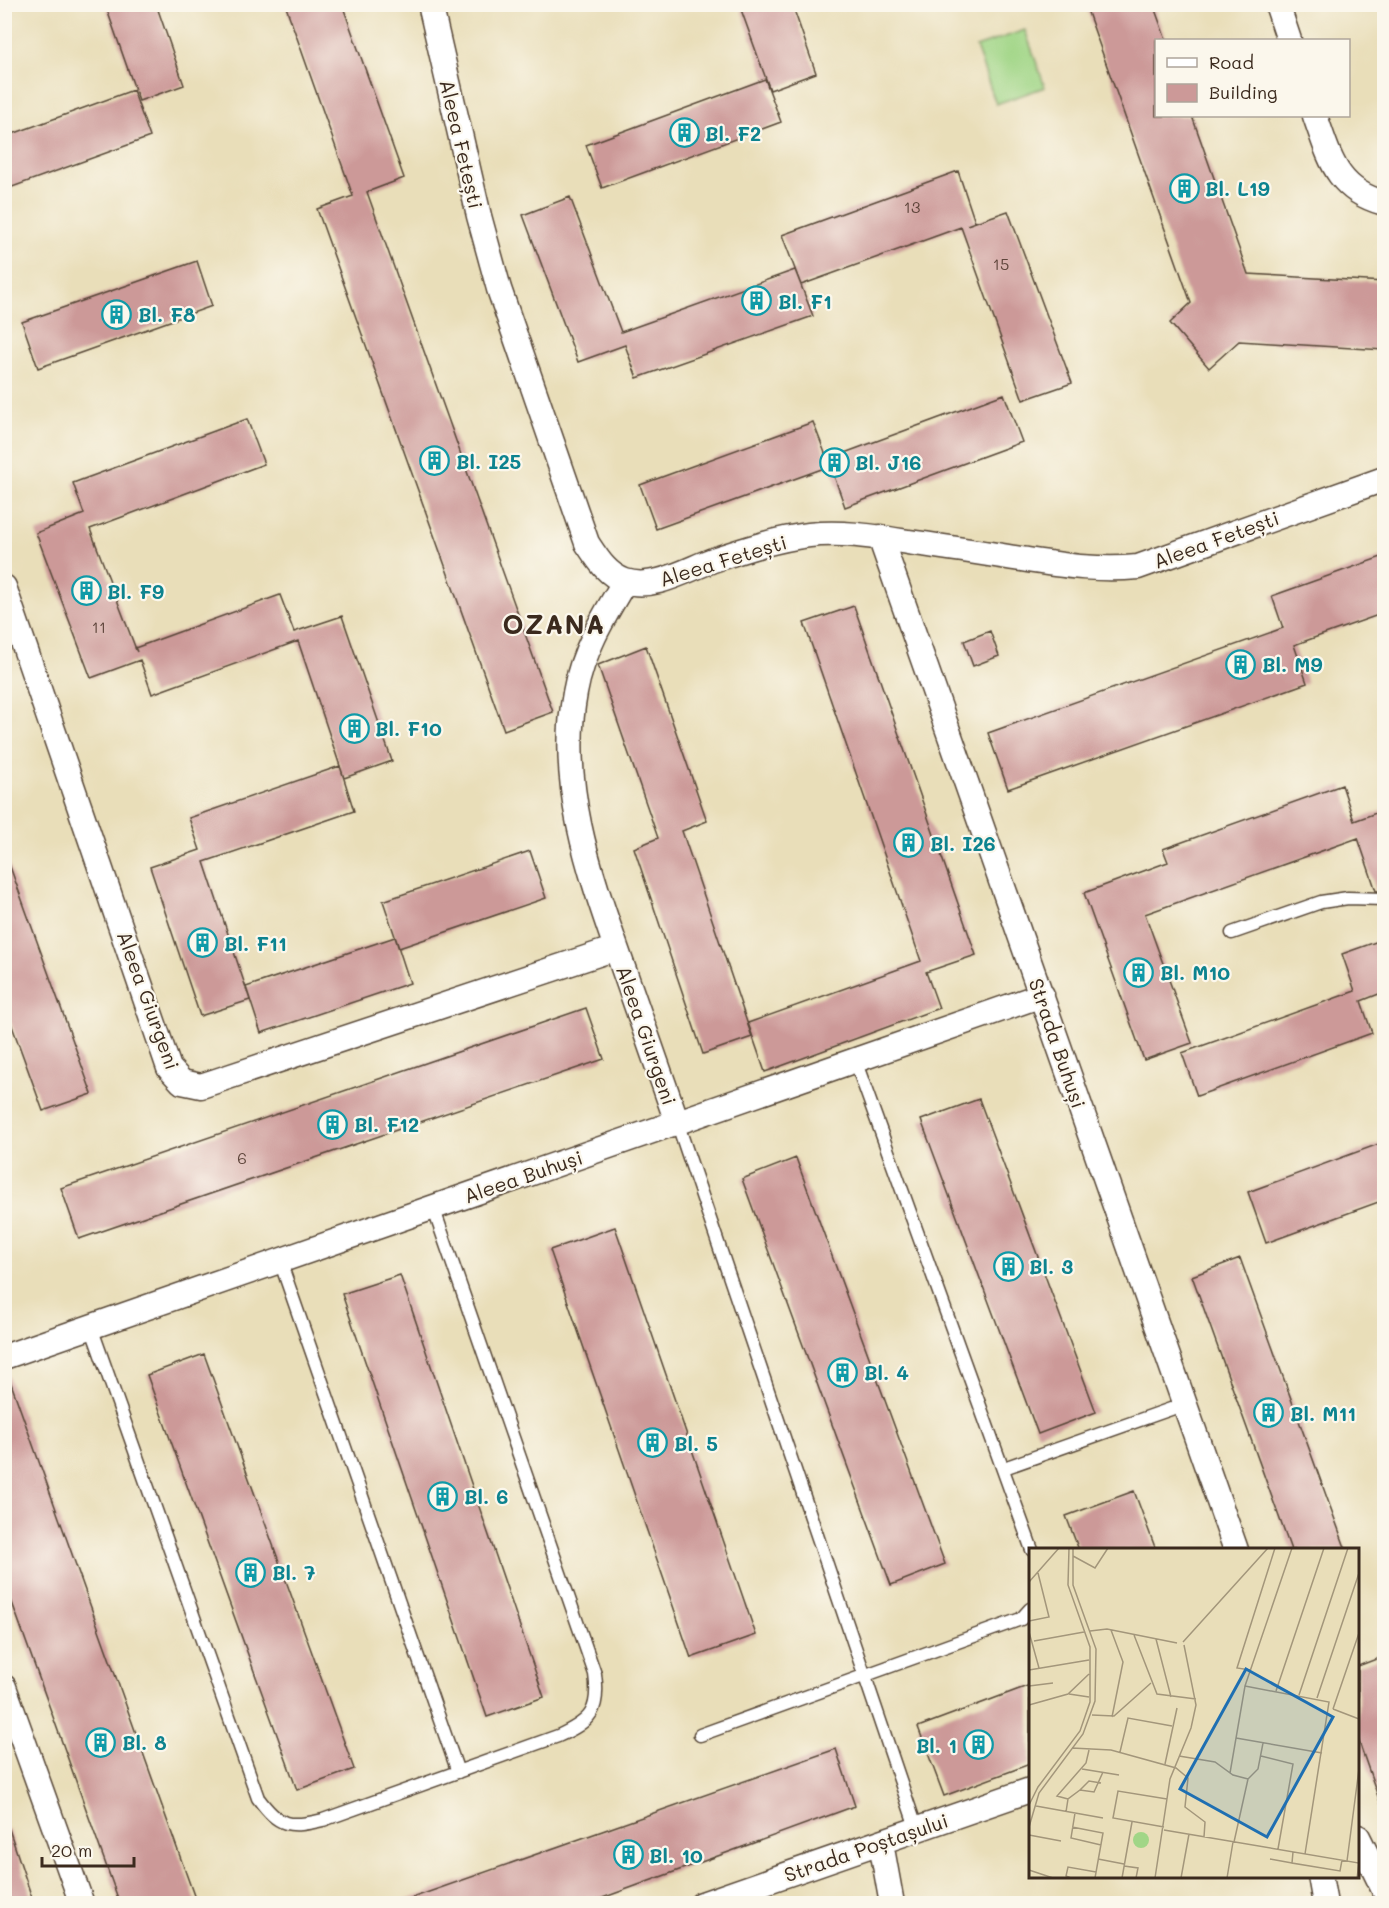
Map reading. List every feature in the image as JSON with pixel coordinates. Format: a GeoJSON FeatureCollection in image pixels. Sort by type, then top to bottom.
{"type":"FeatureCollection","features":[{"type":"Feature","properties":{"kind":"street","name":"Aleea Fetești"},"geometry":{"type":"LineString","coordinates":[[430,4],[479,216],[499,289],[587,543],[609,573],[625,581],[656,582],[712,560],[791,538],[832,534],[880,537],[1074,567],[1109,570],[1138,567],[1384,479]]}},
{"type":"Feature","properties":{"kind":"street"},"geometry":{"type":"LineString","coordinates":[[1277,4],[1289,39]]}},
{"type":"Feature","properties":{"kind":"street"},"geometry":{"type":"LineString","coordinates":[[1315,117],[1333,164],[1344,180],[1357,193],[1384,203]]}},
{"type":"Feature","properties":{"kind":"street","name":"Strada Buhuși"},"geometry":{"type":"LineString","coordinates":[[880,537],[1235,1548]]}},
{"type":"Feature","properties":{"kind":"street","name":"Aleea Giurgeni"},"geometry":{"type":"LineString","coordinates":[[625,581],[586,653],[575,691],[570,731],[570,765],[576,810],[589,870],[677,1122]]}},
{"type":"Feature","properties":{"kind":"street","name":"Aleea Giurgeni"},"geometry":{"type":"LineString","coordinates":[[4,587],[170,1068],[182,1082],[201,1086],[616,948]]}},
{"type":"Feature","properties":{"kind":"street","name":"Aleea Buhuși"},"geometry":{"type":"LineString","coordinates":[[4,1357],[1042,995]]}},
{"type":"Feature","properties":{"kind":"street"},"geometry":{"type":"LineString","coordinates":[[4,1687],[82,1904]]}},
{"type":"Feature","properties":{"kind":"street","name":"Strada Poștașului"},"geometry":{"type":"LineString","coordinates":[[702,1904],[1029,1791]]}},
{"type":"Feature","properties":{"kind":"street"},"geometry":{"type":"LineString","coordinates":[[1359,1839],[1384,1890]]}},
{"type":"Feature","properties":{"kind":"street"},"geometry":{"type":"LineString","coordinates":[[881,1843],[892,1904]]}},
{"type":"Feature","properties":{"kind":"street"},"geometry":{"type":"LineString","coordinates":[[1320,1878],[1325,1904]]}},
{"type":"Feature","properties":{"kind":"street"},"geometry":{"type":"LineString","coordinates":[[1370,1904],[1384,1898]]}},
{"type":"Feature","properties":{"kind":"lane"},"geometry":{"type":"LineString","coordinates":[[1232,933],[1321,902],[1348,898],[1384,899]]}},
{"type":"Feature","properties":{"kind":"lane"},"geometry":{"type":"LineString","coordinates":[[855,1060],[1031,1548]]}},
{"type":"Feature","properties":{"kind":"lane"},"geometry":{"type":"LineString","coordinates":[[677,1122],[917,1830]]}},
{"type":"Feature","properties":{"kind":"lane"},"geometry":{"type":"LineString","coordinates":[[91,1327],[258,1798],[268,1814],[279,1822],[300,1826],[323,1820],[578,1727],[592,1713],[598,1694],[595,1674],[433,1207]]}},
{"type":"Feature","properties":{"kind":"lane"},"geometry":{"type":"LineString","coordinates":[[280,1261],[458,1772]]}},
{"type":"Feature","properties":{"kind":"lane"},"geometry":{"type":"LineString","coordinates":[[1004,1468],[1185,1404]]}},
{"type":"Feature","properties":{"kind":"lane"},"geometry":{"type":"LineString","coordinates":[[700,1734],[1021,1619],[1029,1610]]}},
{"type":"Feature","properties":{"kind":"green space"},"geometry":{"type":"Polygon","coordinates":[[[1025,30],[1045,87],[996,104],[976,47],[1025,30]]]}},
{"type":"Feature","properties":{"kind":"building"},"geometry":{"type":"Polygon","coordinates":[[[105,4],[156,4],[184,85],[139,101],[105,4]]]}},
{"type":"Feature","properties":{"kind":"building","name":"Bl. I25"},"geometry":{"type":"Polygon","coordinates":[[[285,4],[342,4],[404,178],[367,192],[553,712],[504,730],[317,209],[353,196],[285,4]]]}},
{"type":"Feature","properties":{"kind":"building"},"geometry":{"type":"Polygon","coordinates":[[[739,4],[792,4],[816,73],[770,90],[739,4]]]}},
{"type":"Feature","properties":{"kind":"building","name":"Bl. L19"},"geometry":{"type":"Polygon","coordinates":[[[1085,4],[1153,4],[1166,39],[1155,39],[1155,117],[1192,117],[1248,274],[1384,282],[1384,350],[1239,341],[1209,368],[1170,323],[1191,303],[1085,4]]]}},
{"type":"Feature","properties":{"kind":"building","name":"Bl. F2"},"geometry":{"type":"Polygon","coordinates":[[[765,79],[781,122],[602,188],[586,145],[765,79]]]}},
{"type":"Feature","properties":{"kind":"building"},"geometry":{"type":"Polygon","coordinates":[[[133,90],[150,137],[4,190],[4,137],[133,90]]]}},
{"type":"Feature","properties":{"kind":"building"},"geometry":{"type":"Polygon","coordinates":[[[958,171],[975,222],[967,225],[1008,211],[1072,383],[1023,400],[961,227],[801,285],[782,235],[958,171]]]}},
{"type":"Feature","properties":{"kind":"building"},"geometry":{"type":"Polygon","coordinates":[[[570,197],[621,332],[795,270],[813,316],[637,378],[625,345],[578,362],[523,215],[570,197]]]}},
{"type":"Feature","properties":{"kind":"building","name":"Bl. F8"},"geometry":{"type":"Polygon","coordinates":[[[197,261],[212,306],[38,368],[22,322],[197,261]]]}},
{"type":"Feature","properties":{"kind":"building"},"geometry":{"type":"Polygon","coordinates":[[[1004,394],[1022,442],[845,507],[828,459],[1004,394]]]}},
{"type":"Feature","properties":{"kind":"building"},"geometry":{"type":"Polygon","coordinates":[[[247,419],[264,464],[90,529],[135,648],[280,595],[294,632],[342,616],[392,761],[344,778],[298,641],[152,694],[140,660],[91,678],[36,533],[84,514],[73,483],[247,419]]]}},
{"type":"Feature","properties":{"kind":"building"},"geometry":{"type":"Polygon","coordinates":[[[813,422],[830,466],[656,529],[640,485],[813,422]]]}},
{"type":"Feature","properties":{"kind":"building","name":"Bl. M9"},"geometry":{"type":"Polygon","coordinates":[[[1384,556],[1384,613],[1294,645],[1307,683],[1008,789],[988,733],[1283,628],[1272,596],[1384,556]]]}},
{"type":"Feature","properties":{"kind":"building"},"geometry":{"type":"Polygon","coordinates":[[[854,606],[976,955],[926,972],[939,1008],[765,1072],[748,1023],[921,961],[804,623],[854,606]]]}},
{"type":"Feature","properties":{"kind":"building"},"geometry":{"type":"Polygon","coordinates":[[[990,631],[999,656],[973,666],[964,641],[990,631]]]}},
{"type":"Feature","properties":{"kind":"building"},"geometry":{"type":"Polygon","coordinates":[[[646,646],[707,821],[682,831],[752,1037],[703,1054],[634,848],[658,838],[598,665],[646,646]]]}},
{"type":"Feature","properties":{"kind":"building"},"geometry":{"type":"Polygon","coordinates":[[[340,766],[354,811],[204,862],[250,1000],[200,1016],[150,867],[200,850],[189,818],[340,766]]]}},
{"type":"Feature","properties":{"kind":"building"},"geometry":{"type":"Polygon","coordinates":[[[1342,785],[1354,821],[1384,810],[1384,891],[1376,891],[1358,838],[1145,914],[1192,1043],[1144,1060],[1084,893],[1168,862],[1163,849],[1342,785]]]}},
{"type":"Feature","properties":{"kind":"building"},"geometry":{"type":"Polygon","coordinates":[[[530,851],[546,898],[399,948],[383,901],[530,851]]]}},
{"type":"Feature","properties":{"kind":"building"},"geometry":{"type":"Polygon","coordinates":[[[4,861],[8,861],[92,1094],[43,1111],[4,1004],[4,861]]]}},
{"type":"Feature","properties":{"kind":"building"},"geometry":{"type":"Polygon","coordinates":[[[395,937],[410,983],[261,1033],[246,987],[395,937]]]}},
{"type":"Feature","properties":{"kind":"building"},"geometry":{"type":"Polygon","coordinates":[[[1384,939],[1384,992],[1361,1001],[1372,1033],[1197,1096],[1182,1053],[1355,991],[1342,954],[1384,939]]]}},
{"type":"Feature","properties":{"kind":"building","name":"Bl. F12"},"geometry":{"type":"Polygon","coordinates":[[[586,1008],[604,1059],[79,1239],[61,1188],[586,1008]]]}},
{"type":"Feature","properties":{"kind":"building","name":"Bl. 3"},"geometry":{"type":"Polygon","coordinates":[[[979,1099],[1096,1412],[1038,1434],[921,1120],[979,1099]]]}},
{"type":"Feature","properties":{"kind":"building"},"geometry":{"type":"Polygon","coordinates":[[[1384,1142],[1384,1200],[1266,1243],[1248,1192],[1384,1142]]]}},
{"type":"Feature","properties":{"kind":"building","name":"Bl. 4"},"geometry":{"type":"Polygon","coordinates":[[[796,1158],[945,1564],[891,1585],[742,1179],[796,1158]]]}},
{"type":"Feature","properties":{"kind":"building","name":"Bl. 5"},"geometry":{"type":"Polygon","coordinates":[[[615,1227],[756,1635],[691,1658],[550,1250],[615,1227]]]}},
{"type":"Feature","properties":{"kind":"building","name":"Bl. M11"},"geometry":{"type":"Polygon","coordinates":[[[1240,1258],[1345,1548],[1290,1548],[1192,1276],[1240,1258]]]}},
{"type":"Feature","properties":{"kind":"building","name":"Bl. 6"},"geometry":{"type":"Polygon","coordinates":[[[400,1275],[544,1697],[487,1717],[342,1294],[400,1275]]]}},
{"type":"Feature","properties":{"kind":"building","name":"Bl. 7"},"geometry":{"type":"Polygon","coordinates":[[[204,1354],[354,1769],[297,1790],[147,1375],[204,1354]]]}},
{"type":"Feature","properties":{"kind":"building","name":"Bl. 8"},"geometry":{"type":"Polygon","coordinates":[[[8,1375],[197,1904],[120,1904],[4,1580],[4,1376],[8,1375]]]}},
{"type":"Feature","properties":{"kind":"building"},"geometry":{"type":"Polygon","coordinates":[[[1134,1491],[1155,1548],[1078,1548],[1066,1516],[1134,1491]]]}},
{"type":"Feature","properties":{"kind":"building"},"geometry":{"type":"Polygon","coordinates":[[[1384,1656],[1384,1805],[1381,1805],[1359,1742],[1359,1666],[1384,1656]]]}},
{"type":"Feature","properties":{"kind":"building","name":"Bl. 1"},"geometry":{"type":"Polygon","coordinates":[[[1029,1685],[1029,1764],[944,1796],[918,1727],[1029,1685]]]}},
{"type":"Feature","properties":{"kind":"building","name":"Bl. 10"},"geometry":{"type":"Polygon","coordinates":[[[836,1749],[855,1806],[586,1904],[407,1904],[406,1900],[836,1749]]]}},
{"type":"Feature","properties":{"kind":"building"},"geometry":{"type":"Polygon","coordinates":[[[9,1829],[34,1904],[4,1904],[4,1830],[9,1829]]]}},
{"type":"Feature","properties":{"kind":"place","name":"Bl. F2"},"geometry":{"type":"Point","coordinates":[684,133]}},
{"type":"Feature","properties":{"kind":"place","name":"Bl. L19"},"geometry":{"type":"Point","coordinates":[1184,188]}},
{"type":"Feature","properties":{"kind":"place","name":"Bl. F1"},"geometry":{"type":"Point","coordinates":[757,301]}},
{"type":"Feature","properties":{"kind":"place","name":"Bl. F8"},"geometry":{"type":"Point","coordinates":[117,314]}},
{"type":"Feature","properties":{"kind":"place","name":"Bl. I25"},"geometry":{"type":"Point","coordinates":[435,461]}},
{"type":"Feature","properties":{"kind":"place","name":"Bl. J16"},"geometry":{"type":"Point","coordinates":[834,462]}},
{"type":"Feature","properties":{"kind":"place","name":"Bl. F9"},"geometry":{"type":"Point","coordinates":[86,591]}},
{"type":"Feature","properties":{"kind":"place","name":"Bl. M9"},"geometry":{"type":"Point","coordinates":[1241,664]}},
{"type":"Feature","properties":{"kind":"place","name":"Bl. F10"},"geometry":{"type":"Point","coordinates":[354,728]}},
{"type":"Feature","properties":{"kind":"place","name":"Bl. I26"},"geometry":{"type":"Point","coordinates":[909,843]}},
{"type":"Feature","properties":{"kind":"place","name":"Bl. F11"},"geometry":{"type":"Point","coordinates":[203,943]}},
{"type":"Feature","properties":{"kind":"place","name":"Bl. M10"},"geometry":{"type":"Point","coordinates":[1139,972]}},
{"type":"Feature","properties":{"kind":"place","name":"Bl. F12"},"geometry":{"type":"Point","coordinates":[333,1124]}},
{"type":"Feature","properties":{"kind":"place","name":"Bl. 3"},"geometry":{"type":"Point","coordinates":[1008,1266]}},
{"type":"Feature","properties":{"kind":"place","name":"Bl. 4"},"geometry":{"type":"Point","coordinates":[843,1372]}},
{"type":"Feature","properties":{"kind":"place","name":"Bl. M11"},"geometry":{"type":"Point","coordinates":[1269,1413]}},
{"type":"Feature","properties":{"kind":"place","name":"Bl. 5"},"geometry":{"type":"Point","coordinates":[653,1443]}},
{"type":"Feature","properties":{"kind":"place","name":"Bl. 6"},"geometry":{"type":"Point","coordinates":[443,1496]}},
{"type":"Feature","properties":{"kind":"place","name":"Bl. 7"},"geometry":{"type":"Point","coordinates":[251,1572]}},
{"type":"Feature","properties":{"kind":"place","name":"Bl. 8"},"geometry":{"type":"Point","coordinates":[101,1742]}},
{"type":"Feature","properties":{"kind":"place","name":"Bl. 1"},"geometry":{"type":"Point","coordinates":[978,1745]}},
{"type":"Feature","properties":{"kind":"place","name":"Bl. 10"},"geometry":{"type":"Point","coordinates":[628,1855]}},
{"type":"Feature","properties":{"kind":"district","name":"OZANA"},"geometry":{"type":"Point","coordinates":[554,624]}}]}
